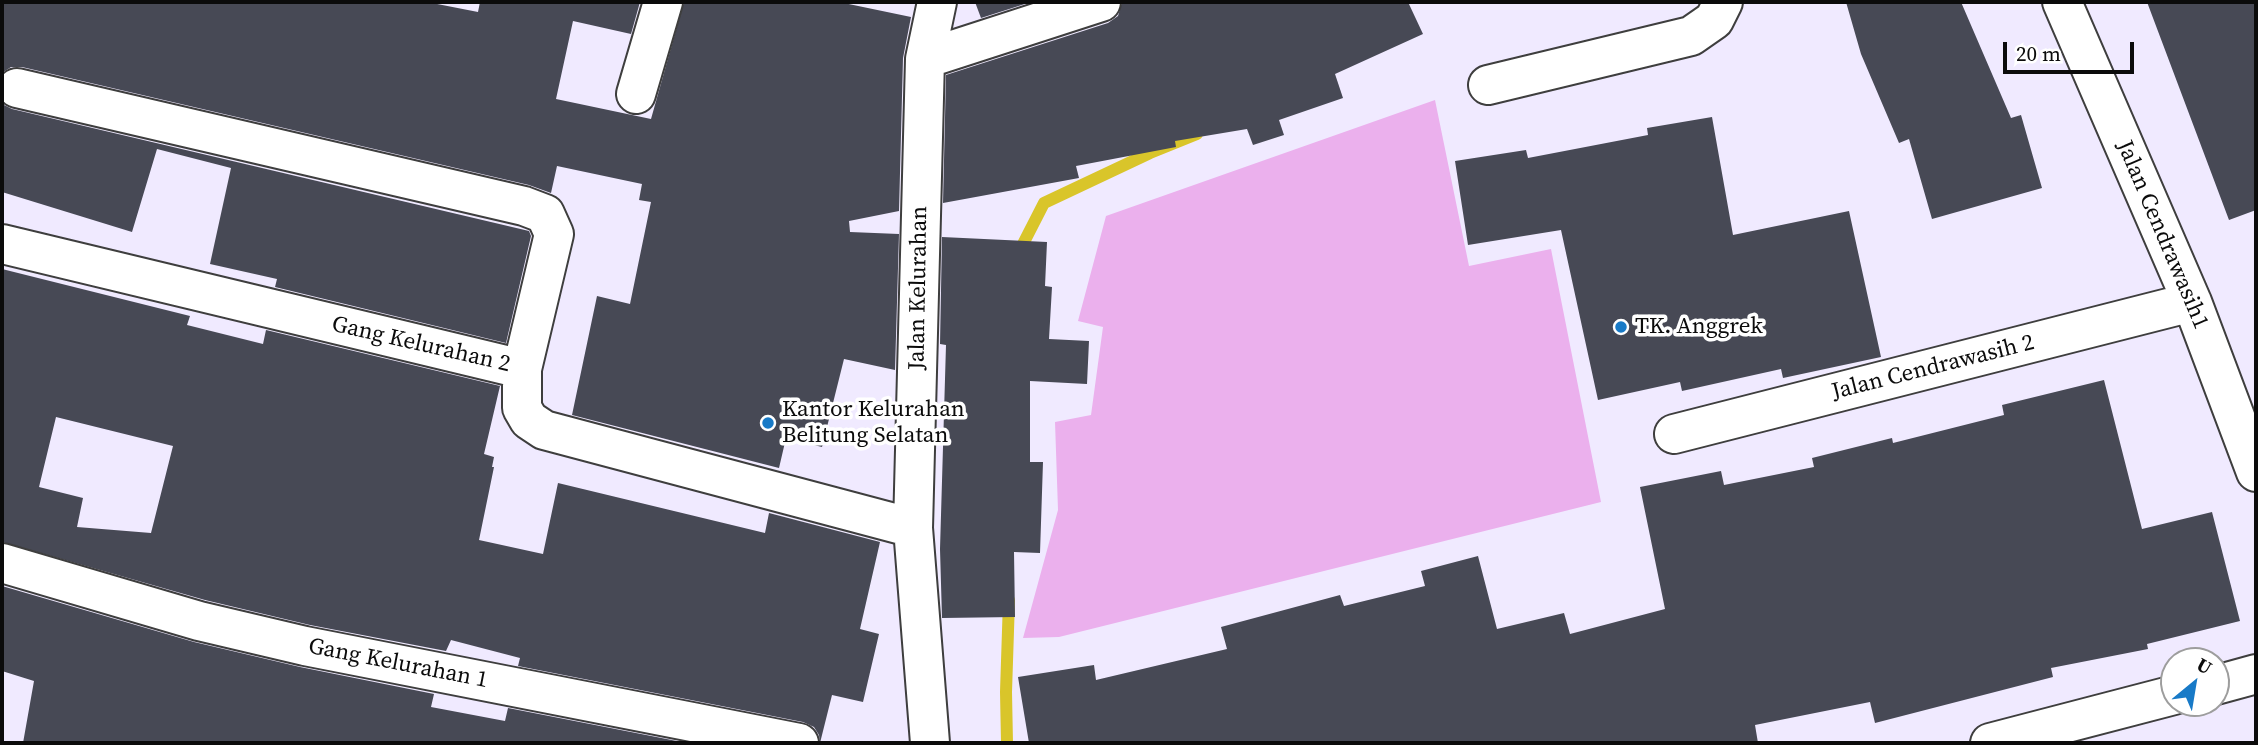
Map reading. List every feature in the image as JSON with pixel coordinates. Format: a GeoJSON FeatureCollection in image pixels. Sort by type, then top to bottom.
{"type":"FeatureCollection","features":[{"type":"Feature","properties":{"kind":"street"},"geometry":{"type":"LineString","coordinates":[[636,94],[663,2]]}},
{"type":"Feature","properties":{"kind":"street","name":"Jalan Kelurahan"},"geometry":{"type":"LineString","coordinates":[[930,743],[914,528],[925,59],[937,2]]}},
{"type":"Feature","properties":{"kind":"street"},"geometry":{"type":"LineString","coordinates":[[925,59],[1101,2]]}},
{"type":"Feature","properties":{"kind":"street"},"geometry":{"type":"LineString","coordinates":[[1488,85],[1691,36],[1714,20],[1723,2]]}},
{"type":"Feature","properties":{"kind":"street","name":"Jalan Cendrawasih1"},"geometry":{"type":"LineString","coordinates":[[2062,2],[2192,302],[2256,472]]}},
{"type":"Feature","properties":{"kind":"street"},"geometry":{"type":"LineString","coordinates":[[17,88],[524,206],[544,214],[554,234],[522,369]]}},
{"type":"Feature","properties":{"kind":"street","name":"Gang Kelurahan 2"},"geometry":{"type":"LineString","coordinates":[[2,244],[522,369],[522,408],[529,419],[544,430],[914,528]]}},
{"type":"Feature","properties":{"kind":"street","name":"Jalan Cendrawasih 2"},"geometry":{"type":"LineString","coordinates":[[1674,434],[2192,302]]}},
{"type":"Feature","properties":{"kind":"street","name":"Gang Kelurahan 1"},"geometry":{"type":"LineString","coordinates":[[2,563],[199,621],[305,646],[799,743]]}},
{"type":"Feature","properties":{"kind":"street"},"geometry":{"type":"LineString","coordinates":[[2230,681],[2256,674]]}},
{"type":"Feature","properties":{"kind":"street"},"geometry":{"type":"LineString","coordinates":[[1990,743],[2160,699]]}},
{"type":"Feature","properties":{"kind":"shaded area"},"geometry":{"type":"Polygon","coordinates":[[[1435,100],[1469,266],[1551,249],[1601,502],[1059,637],[1023,638],[1058,510],[1055,422],[1091,415],[1103,327],[1078,321],[1106,216],[1435,100]]]}},
{"type":"Feature","properties":{"kind":"building"},"geometry":{"type":"Polygon","coordinates":[[[2,2],[427,2],[478,12],[480,2],[640,2],[631,34],[573,21],[556,99],[651,119],[684,2],[839,2],[911,17],[903,58],[899,211],[849,221],[850,232],[899,234],[895,370],[844,359],[822,447],[786,438],[779,468],[572,415],[597,296],[630,304],[651,202],[639,200],[642,184],[557,166],[551,193],[529,185],[22,67],[11,67],[2,73],[2,2]]]}},
{"type":"Feature","properties":{"kind":"building"},"geometry":{"type":"Polygon","coordinates":[[[975,2],[1031,2],[981,18],[975,2]]]}},
{"type":"Feature","properties":{"kind":"building"},"geometry":{"type":"Polygon","coordinates":[[[1122,2],[1408,2],[1423,34],[1335,74],[1343,98],[1279,120],[1284,135],[1253,145],[1247,129],[1175,141],[1176,147],[1076,166],[1079,178],[943,203],[946,75],[1108,23],[1118,16],[1122,2]]]}},
{"type":"Feature","properties":{"kind":"building"},"geometry":{"type":"Polygon","coordinates":[[[1846,2],[1961,2],[2011,118],[2021,115],[2042,188],[1932,219],[1909,139],[1899,143],[1861,54],[1846,2]]]}},
{"type":"Feature","properties":{"kind":"building"},"geometry":{"type":"Polygon","coordinates":[[[2147,2],[2256,2],[2256,210],[2229,220],[2147,2]]]}},
{"type":"Feature","properties":{"kind":"building"},"geometry":{"type":"Polygon","coordinates":[[[2,104],[12,109],[529,231],[531,236],[506,343],[275,287],[277,279],[210,264],[231,168],[157,149],[132,232],[2,192],[2,104]]]}},
{"type":"Feature","properties":{"kind":"building"},"geometry":{"type":"Polygon","coordinates":[[[1712,117],[1733,235],[1849,211],[1881,357],[1783,378],[1781,369],[1682,391],[1680,382],[1598,400],[1561,230],[1468,245],[1455,161],[1526,150],[1528,158],[1648,135],[1647,128],[1712,117]]]}},
{"type":"Feature","properties":{"kind":"building"},"geometry":{"type":"Polygon","coordinates":[[[942,237],[1047,242],[1045,286],[1052,287],[1049,339],[1089,341],[1087,384],[1030,381],[1030,462],[1043,462],[1040,553],[1014,552],[1015,617],[942,618],[940,549],[946,345],[940,344],[942,237]]]}},
{"type":"Feature","properties":{"kind":"building"},"geometry":{"type":"Polygon","coordinates":[[[2,269],[190,316],[187,325],[263,344],[266,330],[500,386],[484,454],[494,457],[494,467],[479,540],[543,554],[558,483],[765,533],[769,513],[880,542],[860,629],[879,634],[863,702],[832,695],[820,743],[814,727],[803,722],[518,666],[520,658],[451,640],[446,651],[310,625],[205,600],[2,542],[2,269]],[[56,417],[39,487],[83,498],[77,527],[151,533],[173,446],[56,417]]]}},
{"type":"Feature","properties":{"kind":"building"},"geometry":{"type":"Polygon","coordinates":[[[2104,380],[2142,529],[2212,512],[2240,621],[2147,644],[2148,649],[2051,668],[2053,677],[1875,723],[1870,702],[1755,725],[1758,743],[1029,743],[1018,677],[1094,665],[1096,680],[1227,649],[1221,627],[1340,595],[1344,606],[1425,586],[1421,571],[1478,556],[1497,629],[1564,613],[1570,634],[1665,609],[1640,487],[1721,471],[1724,485],[1814,467],[1812,458],[1892,438],[1893,443],[2004,415],[2002,405],[2104,380]]]}},
{"type":"Feature","properties":{"kind":"building"},"geometry":{"type":"Polygon","coordinates":[[[2,586],[194,642],[434,694],[431,707],[505,721],[508,708],[687,743],[23,743],[34,681],[2,671],[2,586]]]}},
{"type":"Feature","properties":{"kind":"waterway"},"geometry":{"type":"LineString","coordinates":[[1021,257],[1022,246],[1044,203],[1197,134]]}},
{"type":"Feature","properties":{"kind":"waterway"},"geometry":{"type":"LineString","coordinates":[[1007,743],[1009,600]]}},
{"type":"Feature","properties":{"kind":"place","name":"TK. Anggrek"},"geometry":{"type":"Point","coordinates":[1621,327]}},
{"type":"Feature","properties":{"kind":"place","name":"Kantor Kelurahan Belitung Selatan"},"geometry":{"type":"Point","coordinates":[768,423]}}]}
